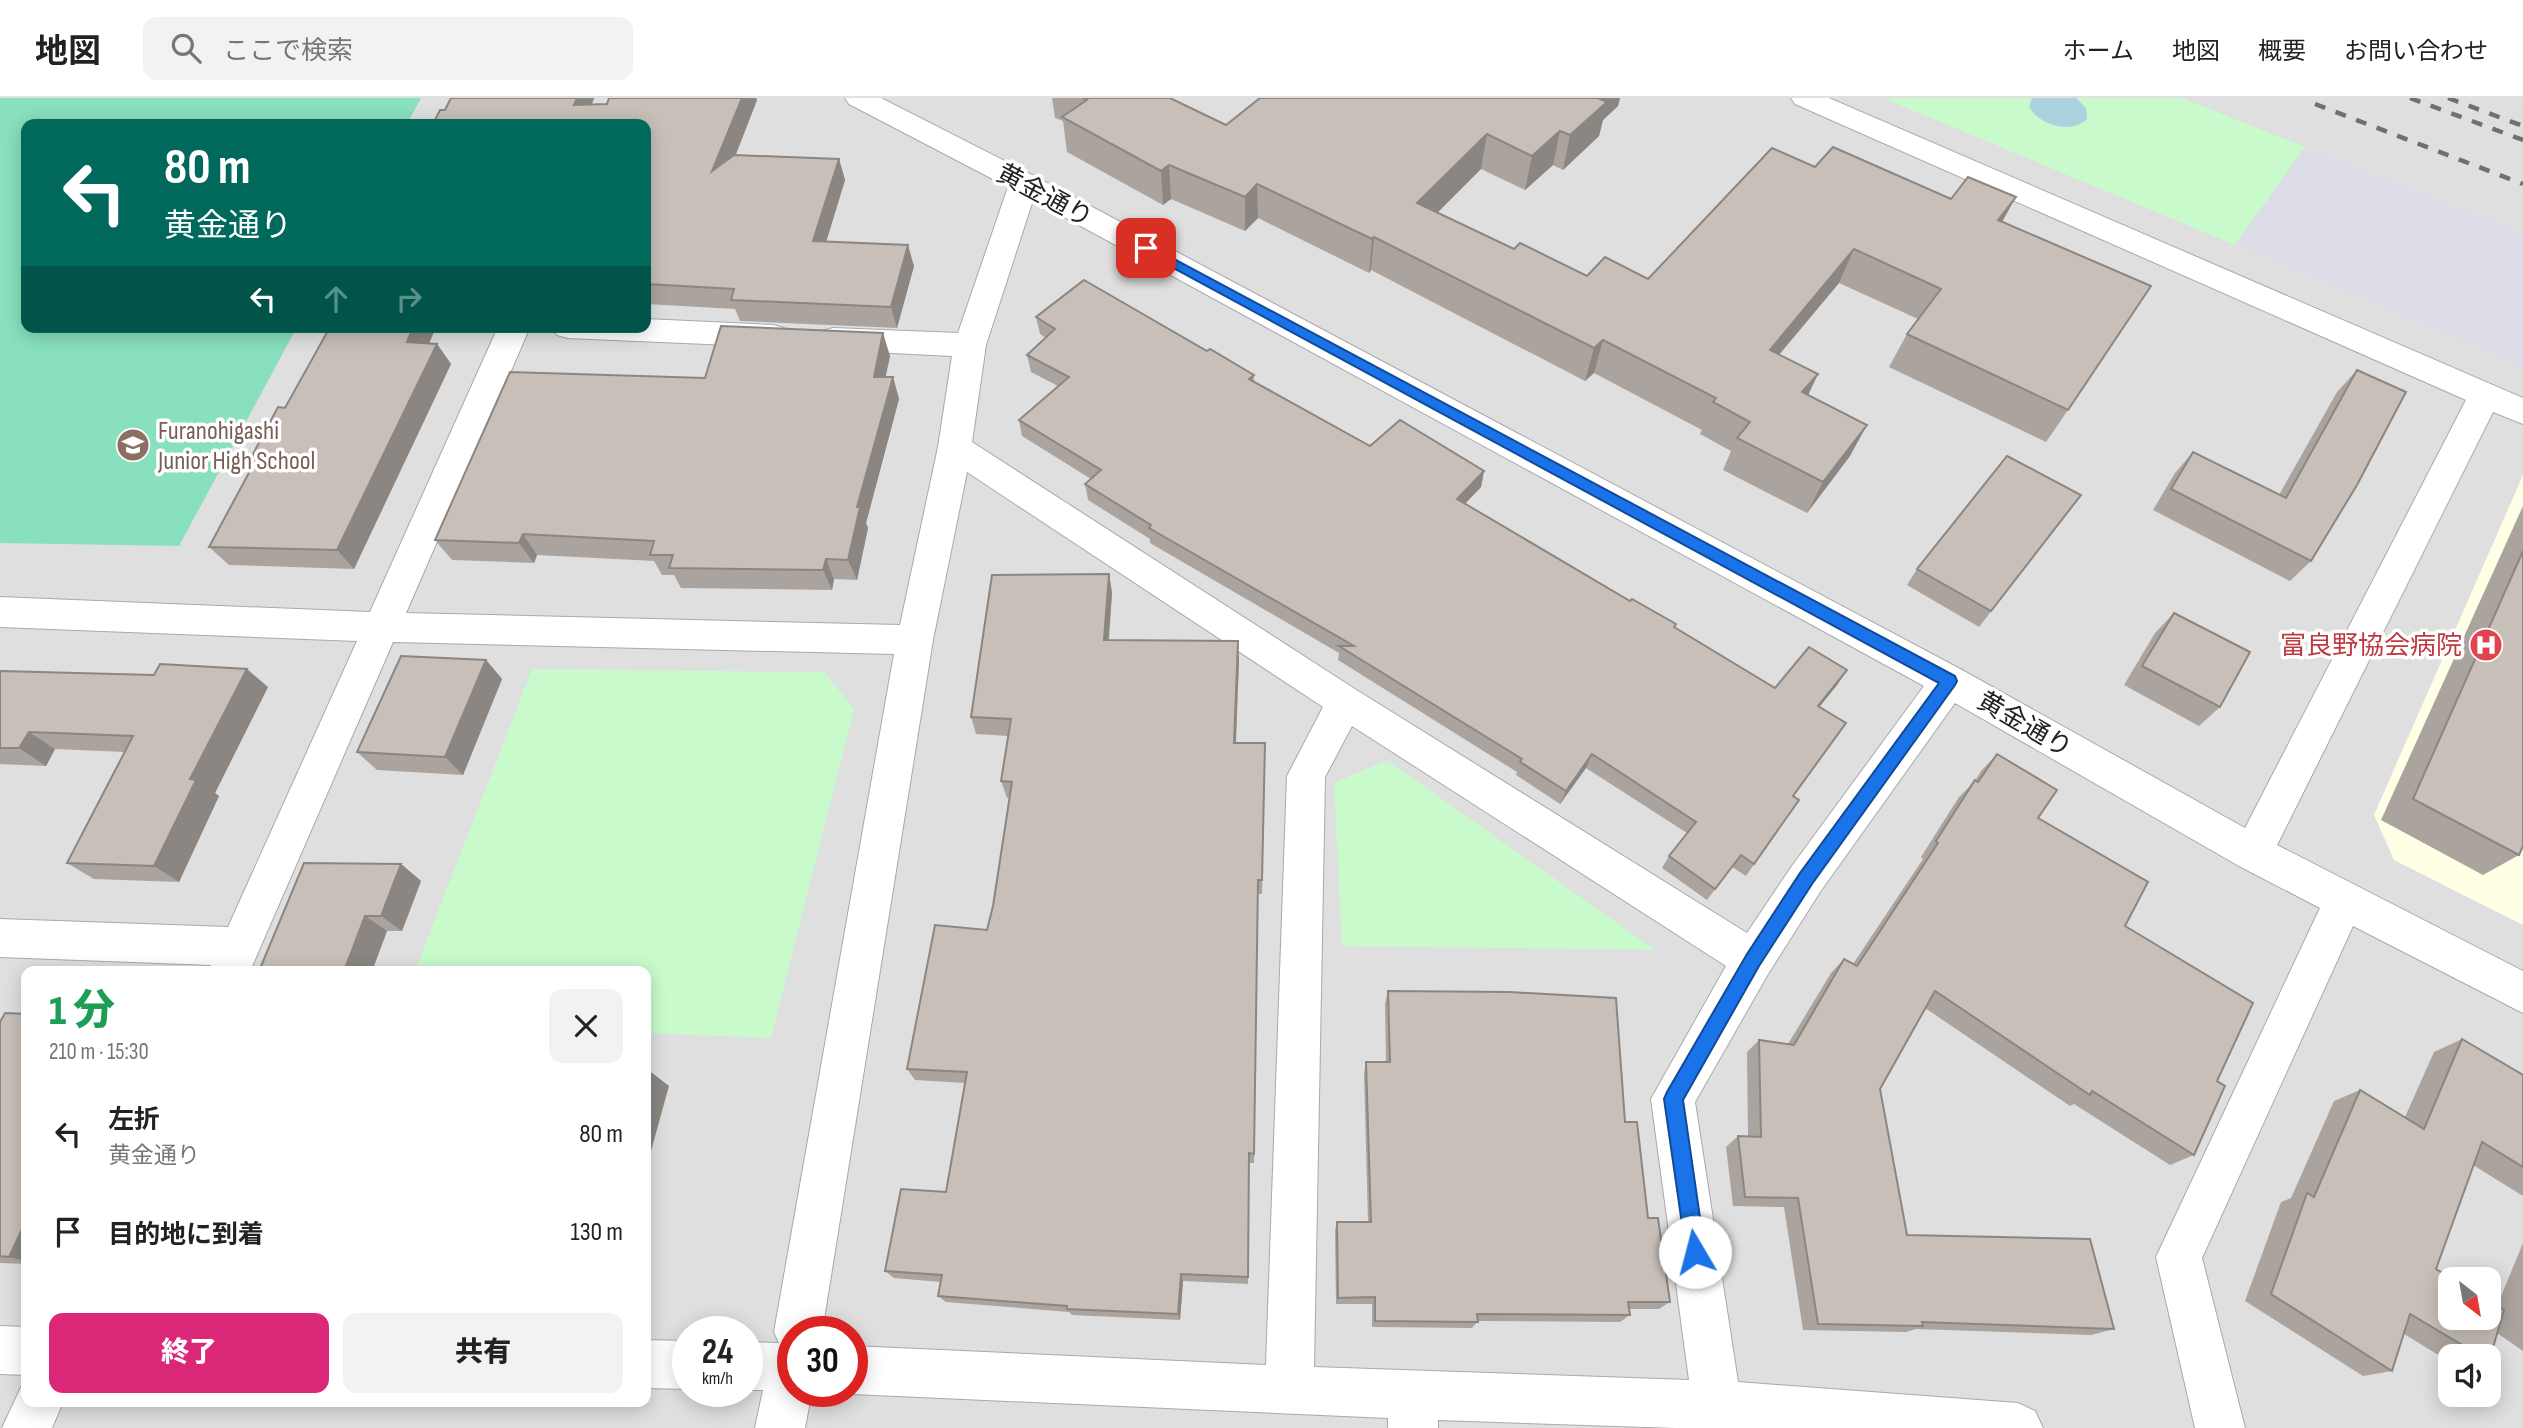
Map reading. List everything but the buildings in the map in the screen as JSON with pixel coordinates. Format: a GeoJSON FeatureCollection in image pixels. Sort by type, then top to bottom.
{"type":"FeatureCollection","features":[{"type":"Feature","properties":{"kind":"street","name":"黄金通り"},"geometry":{"type":"LineString","coordinates":[[859,98],[1024,183],[1949,681],[2253,853],[2523,993]]}},
{"type":"Feature","properties":{"kind":"street"},"geometry":{"type":"LineString","coordinates":[[1805,98],[2523,412]]}},
{"type":"Feature","properties":{"kind":"street"},"geometry":{"type":"LineString","coordinates":[[792,1316],[915,640],[955,447],[970,345],[1024,183]]}},
{"type":"Feature","properties":{"kind":"street"},"geometry":{"type":"LineString","coordinates":[[651,331],[970,345]]}},
{"type":"Feature","properties":{"kind":"street"},"geometry":{"type":"LineString","coordinates":[[0,938],[235,959],[511,333]]}},
{"type":"Feature","properties":{"kind":"street"},"geometry":{"type":"LineString","coordinates":[[2253,853],[2485,395]]}},
{"type":"Feature","properties":{"kind":"street"},"geometry":{"type":"LineString","coordinates":[[955,447],[1345,702],[1753,960]]}},
{"type":"Feature","properties":{"kind":"street"},"geometry":{"type":"LineString","coordinates":[[0,612],[380,627],[915,640]]}},
{"type":"Feature","properties":{"kind":"street"},"geometry":{"type":"LineString","coordinates":[[1717,1405],[1673,1099],[1753,960],[1806,879],[1949,681]]}},
{"type":"Feature","properties":{"kind":"street"},"geometry":{"type":"LineString","coordinates":[[1289,1390],[1306,776],[1345,702]]}},
{"type":"Feature","properties":{"kind":"street"},"geometry":{"type":"LineString","coordinates":[[2220,1428],[2179,1256],[2344,900]]}},
{"type":"Feature","properties":{"kind":"street"},"geometry":{"type":"LineString","coordinates":[[0,1350],[21,1351]]}},
{"type":"Feature","properties":{"kind":"street"},"geometry":{"type":"LineString","coordinates":[[651,1364],[672,1365]]}},
{"type":"Feature","properties":{"kind":"street"},"geometry":{"type":"LineString","coordinates":[[868,1371],[1289,1390],[1413,1410],[1717,1405],[2018,1428]]}},
{"type":"Feature","properties":{"kind":"street"},"geometry":{"type":"LineString","coordinates":[[27,1428],[37,1407]]}},
{"type":"Feature","properties":{"kind":"street"},"geometry":{"type":"LineString","coordinates":[[780,1428],[781,1407]]}},
{"type":"Feature","properties":{"kind":"shaded area"},"geometry":{"type":"Polygon","coordinates":[[[0,98],[2523,98],[2523,1428],[0,1428],[0,98]]]}},
{"type":"Feature","properties":{"kind":"shaded area"},"geometry":{"type":"Polygon","coordinates":[[[2305,147],[2523,232],[2523,367],[2235,245],[2305,147]]]}},
{"type":"Feature","properties":{"kind":"shaded area","name":"富良野協会病院"},"geometry":{"type":"Polygon","coordinates":[[[2523,475],[2523,925],[2394,860],[2374,815],[2523,475]]]}},
{"type":"Feature","properties":{"kind":"green space","name":"Furanohigashi Junior High School"},"geometry":{"type":"Polygon","coordinates":[[[0,98],[421,98],[410,119],[21,119],[21,333],[294,333],[179,546],[0,543],[0,98]]]}},
{"type":"Feature","properties":{"kind":"green space"},"geometry":{"type":"Polygon","coordinates":[[[1883,98],[2182,98],[2305,147],[2235,245],[1883,98]]]}},
{"type":"Feature","properties":{"kind":"green space"},"geometry":{"type":"Polygon","coordinates":[[[532,669],[824,672],[854,709],[771,1038],[651,1033],[651,966],[417,966],[532,669]]]}},
{"type":"Feature","properties":{"kind":"green space"},"geometry":{"type":"Polygon","coordinates":[[[1387,760],[1655,950],[1342,946],[1334,783],[1387,760]]]}},
{"type":"Feature","properties":{"kind":"water"},"geometry":{"type":"Polygon","coordinates":[[[2032,98],[2076,98],[2086,108],[2087,119],[2080,124],[2065,127],[2048,123],[2029,107],[2032,98]]]}},
{"type":"Feature","properties":{"kind":"railway"},"geometry":{"type":"LineString","coordinates":[[2410,98],[2523,140]]}},
{"type":"Feature","properties":{"kind":"railway"},"geometry":{"type":"LineString","coordinates":[[2448,98],[2523,126]]}},
{"type":"Feature","properties":{"kind":"railway"},"geometry":{"type":"LineString","coordinates":[[2315,104],[2523,184]]}},
{"type":"Feature","properties":{"kind":"place","name":"Furanohigashi Junior High School"},"geometry":{"type":"Point","coordinates":[133,445]}},
{"type":"Feature","properties":{"kind":"place","name":"富良野協会病院"},"geometry":{"type":"Point","coordinates":[2486,645]}},
{"type":"Feature","properties":{"kind":"route"},"geometry":{"type":"LineString","coordinates":[[1146,248],[1949,681],[1806,879],[1753,960],[1673,1099],[1695,1252]]}}]}
